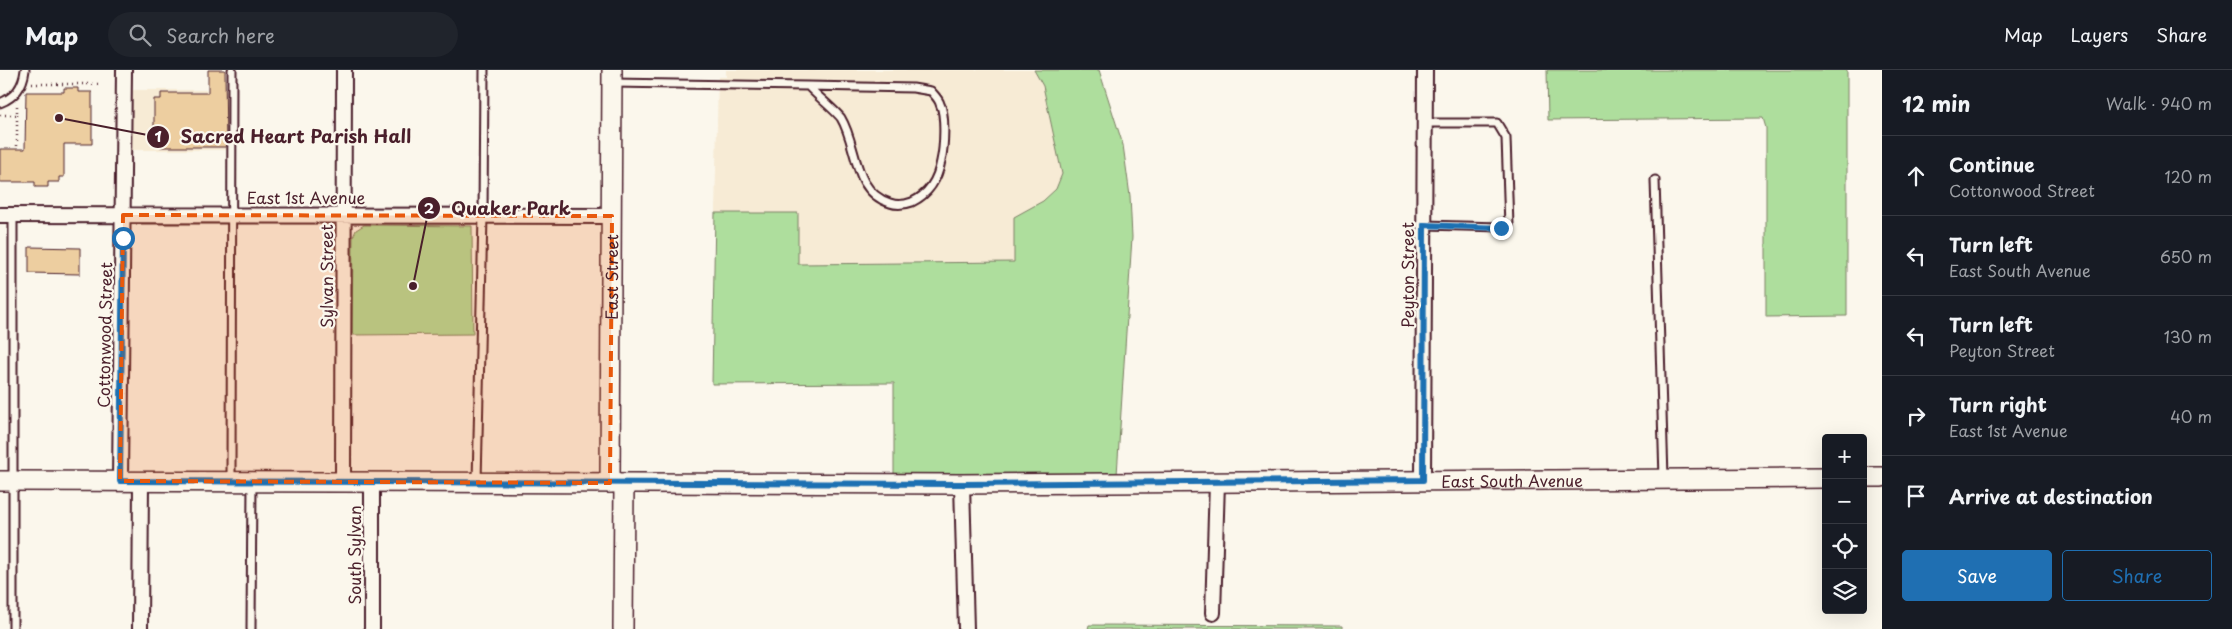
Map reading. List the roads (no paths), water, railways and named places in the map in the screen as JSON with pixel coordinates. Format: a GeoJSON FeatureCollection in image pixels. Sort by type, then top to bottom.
{"type":"FeatureCollection","features":[{"type":"Feature","properties":{"kind":"street","name":"Cottonwood Street"},"geometry":{"type":"LineString","coordinates":[[120,481],[124,70]]}},
{"type":"Feature","properties":{"kind":"street","name":"Sylvan Street"},"geometry":{"type":"LineString","coordinates":[[343,482],[344,70]]}},
{"type":"Feature","properties":{"kind":"street","name":"Peyton Street"},"geometry":{"type":"LineString","coordinates":[[1423,480],[1425,70]]}},
{"type":"Feature","properties":{"kind":"street","name":"East Street"},"geometry":{"type":"LineString","coordinates":[[612,77],[612,216],[617,483],[623,629]]}},
{"type":"Feature","properties":{"kind":"street","name":"East 1st Avenue"},"geometry":{"type":"LineString","coordinates":[[6,215],[612,216]]}},
{"type":"Feature","properties":{"kind":"street"},"geometry":{"type":"LineString","coordinates":[[1867,477],[1882,477]]}},
{"type":"Feature","properties":{"kind":"street","name":"East South Avenue"},"geometry":{"type":"LineString","coordinates":[[7,481],[962,484],[1822,478]]}},
{"type":"Feature","properties":{"kind":"street"},"geometry":{"type":"LineString","coordinates":[[140,629],[141,482]]}},
{"type":"Feature","properties":{"kind":"street","name":"South Sylvan"},"geometry":{"type":"LineString","coordinates":[[372,482],[372,629]]}},
{"type":"Feature","properties":{"kind":"street"},"geometry":{"type":"LineString","coordinates":[[1213,613],[1216,482]]}},
{"type":"Feature","properties":{"kind":"street"},"geometry":{"type":"LineString","coordinates":[[962,484],[966,629]]}},
{"type":"Feature","properties":{"kind":"lane"},"geometry":{"type":"LineString","coordinates":[[0,103],[16,94],[23,80],[25,70]]}},
{"type":"Feature","properties":{"kind":"lane"},"geometry":{"type":"LineString","coordinates":[[231,482],[232,70]]}},
{"type":"Feature","properties":{"kind":"lane"},"geometry":{"type":"LineString","coordinates":[[477,483],[484,70]]}},
{"type":"Feature","properties":{"kind":"lane"},"geometry":{"type":"LineString","coordinates":[[612,77],[808,86],[913,88],[931,91],[941,104],[943,126],[942,156],[938,176],[923,196],[910,203],[898,206],[881,200],[868,189],[855,161],[840,116],[808,86]]}},
{"type":"Feature","properties":{"kind":"lane"},"geometry":{"type":"LineString","coordinates":[[1424,225],[1501,228],[1509,226],[1506,138],[1497,123],[1425,123]]}},
{"type":"Feature","properties":{"kind":"lane"},"geometry":{"type":"LineString","coordinates":[[1655,180],[1664,478]]}},
{"type":"Feature","properties":{"kind":"lane"},"geometry":{"type":"LineString","coordinates":[[6,215],[7,481],[14,629]]}},
{"type":"Feature","properties":{"kind":"lane"},"geometry":{"type":"LineString","coordinates":[[251,629],[252,482]]}},
{"type":"Feature","properties":{"kind":"place","name":"Sacred Heart Parish Hall"},"geometry":{"type":"Point","coordinates":[59,118]}},
{"type":"Feature","properties":{"kind":"place","name":"Quaker Park"},"geometry":{"type":"Point","coordinates":[413,286]}}]}
